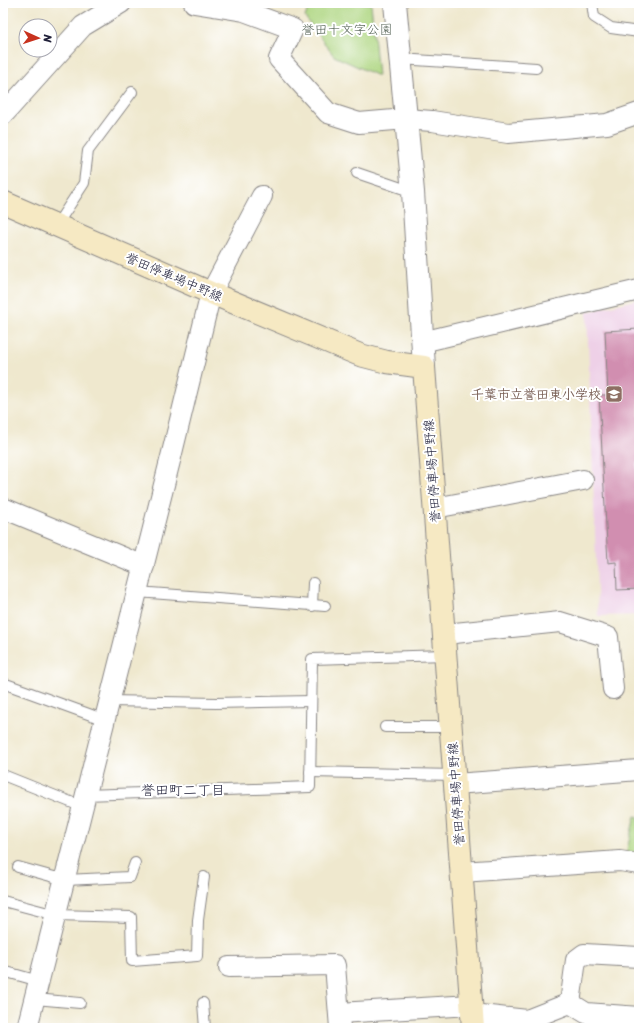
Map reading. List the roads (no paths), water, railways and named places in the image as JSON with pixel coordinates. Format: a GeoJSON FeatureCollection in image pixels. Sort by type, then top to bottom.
{"type":"FeatureCollection","features":[{"type":"Feature","properties":{"kind":"main road","name":"誉田停車場中野線"},"geometry":{"type":"LineString","coordinates":[[3,202],[211,293],[360,355],[387,362],[424,367],[472,1016]]}},
{"type":"Feature","properties":{"kind":"street"},"geometry":{"type":"LineString","coordinates":[[3,116],[83,26],[121,3]]}},
{"type":"Feature","properties":{"kind":"street"},"geometry":{"type":"LineString","coordinates":[[194,3],[244,11],[293,29],[280,59],[328,112],[359,123],[406,119],[432,120],[508,133],[607,124],[639,113]]}},
{"type":"Feature","properties":{"kind":"street"},"geometry":{"type":"LineString","coordinates":[[395,3],[412,192],[424,367]]}},
{"type":"Feature","properties":{"kind":"street"},"geometry":{"type":"LineString","coordinates":[[27,1028],[144,566],[211,293],[262,196]]}},
{"type":"Feature","properties":{"kind":"street"},"geometry":{"type":"LineString","coordinates":[[422,342],[639,290]]}},
{"type":"Feature","properties":{"kind":"street"},"geometry":{"type":"LineString","coordinates":[[435,508],[583,480]]}},
{"type":"Feature","properties":{"kind":"street"},"geometry":{"type":"LineString","coordinates":[[3,508],[144,566]]}},
{"type":"Feature","properties":{"kind":"street"},"geometry":{"type":"LineString","coordinates":[[445,645],[560,622],[608,637],[613,689]]}},
{"type":"Feature","properties":{"kind":"street"},"geometry":{"type":"LineString","coordinates":[[455,780],[639,770]]}},
{"type":"Feature","properties":{"kind":"street"},"geometry":{"type":"LineString","coordinates":[[462,872],[620,861],[639,864]]}},
{"type":"Feature","properties":{"kind":"street"},"geometry":{"type":"LineString","coordinates":[[570,1003],[576,960],[584,954],[639,957]]}},
{"type":"Feature","properties":{"kind":"street"},"geometry":{"type":"LineString","coordinates":[[229,967],[335,964],[339,1021],[472,1016],[527,1020],[570,1003]]}},
{"type":"Feature","properties":{"kind":"street"},"geometry":{"type":"LineString","coordinates":[[570,1003],[586,1013],[639,1017]]}},
{"type":"Feature","properties":{"kind":"lane"},"geometry":{"type":"LineString","coordinates":[[592,3],[594,18],[611,28],[639,32]]}},
{"type":"Feature","properties":{"kind":"lane"},"geometry":{"type":"LineString","coordinates":[[400,59],[536,68]]}},
{"type":"Feature","properties":{"kind":"lane"},"geometry":{"type":"LineString","coordinates":[[56,226],[84,183],[88,151],[132,92]]}},
{"type":"Feature","properties":{"kind":"lane"},"geometry":{"type":"LineString","coordinates":[[356,173],[412,192]]}},
{"type":"Feature","properties":{"kind":"lane"},"geometry":{"type":"LineString","coordinates":[[312,606],[313,583]]}},
{"type":"Feature","properties":{"kind":"lane"},"geometry":{"type":"LineString","coordinates":[[137,592],[325,606]]}},
{"type":"Feature","properties":{"kind":"lane"},"geometry":{"type":"LineString","coordinates":[[3,775],[84,801],[310,787],[312,659],[445,645]]}},
{"type":"Feature","properties":{"kind":"lane"},"geometry":{"type":"LineString","coordinates":[[3,682],[107,711],[216,703],[311,701]]}},
{"type":"Feature","properties":{"kind":"lane"},"geometry":{"type":"LineString","coordinates":[[385,727],[451,727]]}},
{"type":"Feature","properties":{"kind":"lane"},"geometry":{"type":"LineString","coordinates":[[310,772],[455,780]]}},
{"type":"Feature","properties":{"kind":"lane"},"geometry":{"type":"LineString","coordinates":[[18,867],[64,880],[130,877],[135,863]]}},
{"type":"Feature","properties":{"kind":"lane"},"geometry":{"type":"LineString","coordinates":[[3,901],[56,915],[131,917],[132,961],[197,956],[198,920],[204,877]]}},
{"type":"Feature","properties":{"kind":"lane"},"geometry":{"type":"LineString","coordinates":[[3,971],[37,990],[80,1004]]}},
{"type":"Feature","properties":{"kind":"lane"},"geometry":{"type":"LineString","coordinates":[[203,1003],[205,1028]]}},
{"type":"Feature","properties":{"kind":"place","name":"千葉市立誉田東小学校"},"geometry":{"type":"Point","coordinates":[614,394]}},
{"type":"Feature","properties":{"kind":"district","name":"誉田町二丁目"},"geometry":{"type":"Point","coordinates":[183,790]}},
{"type":"Feature","properties":{"kind":"park label","name":"誉田十文字公園"},"geometry":{"type":"Point","coordinates":[347,29]}}]}
